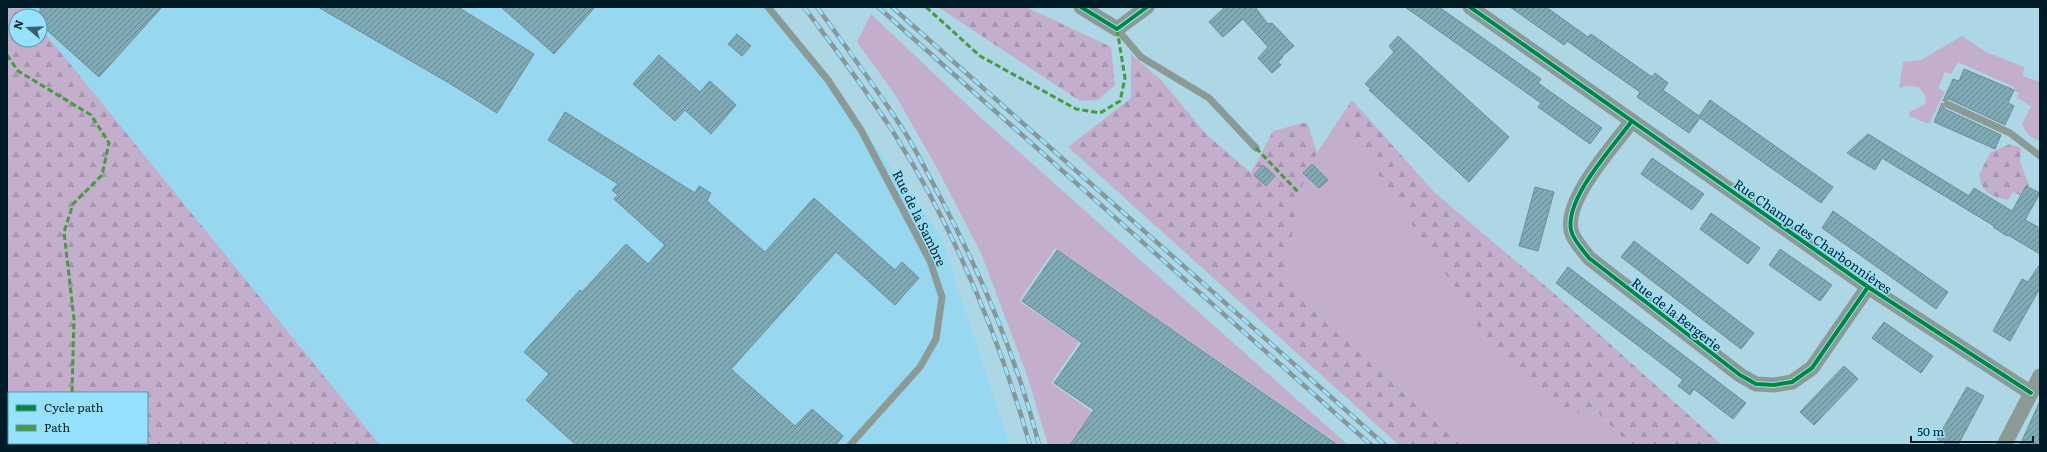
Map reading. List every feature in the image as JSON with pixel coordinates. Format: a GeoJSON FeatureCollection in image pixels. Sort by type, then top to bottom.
{"type":"FeatureCollection","features":[{"type":"Feature","properties":{"kind":"street"},"geometry":{"type":"LineString","coordinates":[[1081,7],[1117,29],[1147,7]]}},
{"type":"Feature","properties":{"kind":"street","name":"Rue Champ des Charbonnières"},"geometry":{"type":"LineString","coordinates":[[1470,7],[1868,288],[2031,393]]}},
{"type":"Feature","properties":{"kind":"street","name":"Rue de la Bergerie"},"geometry":{"type":"LineString","coordinates":[[1631,122],[1580,190],[1573,209],[1571,230],[1578,245],[1589,258],[1740,375],[1756,384],[1774,385],[1792,382],[1812,368],[1868,288]]}},
{"type":"Feature","properties":{"kind":"street"},"geometry":{"type":"LineString","coordinates":[[2004,445],[2040,376]]}},
{"type":"Feature","properties":{"kind":"lane","name":"Rue de la Sambre"},"geometry":{"type":"LineString","coordinates":[[768,7],[828,80],[862,130],[930,261],[942,297],[936,339],[920,367],[850,445]]}},
{"type":"Feature","properties":{"kind":"lane"},"geometry":{"type":"LineString","coordinates":[[1117,29],[1141,57],[1209,98],[1256,148]]}},
{"type":"Feature","properties":{"kind":"lane"},"geometry":{"type":"LineString","coordinates":[[1947,104],[2010,133],[2040,156]]}},
{"type":"Feature","properties":{"kind":"shaded area"},"geometry":{"type":"Polygon","coordinates":[[[23,7],[766,7],[828,80],[941,237],[1010,445],[380,445],[48,38],[48,8],[23,7]]]}},
{"type":"Feature","properties":{"kind":"green space"},"geometry":{"type":"Polygon","coordinates":[[[7,7],[24,8],[8,8],[8,48],[48,48],[48,37],[380,445],[7,445],[7,7]]]}},
{"type":"Feature","properties":{"kind":"green space"},"geometry":{"type":"Polygon","coordinates":[[[938,7],[1026,7],[1111,47],[1115,85],[1098,100],[1080,101],[938,7]]]}},
{"type":"Feature","properties":{"kind":"green space"},"geometry":{"type":"Polygon","coordinates":[[[871,14],[982,119],[1348,445],[1340,445],[1055,248],[1019,301],[1079,342],[1051,383],[1094,413],[1072,445],[1048,445],[1028,378],[981,253],[938,170],[896,96],[857,42],[871,14]]]}},
{"type":"Feature","properties":{"kind":"green space"},"geometry":{"type":"Polygon","coordinates":[[[1962,36],[1986,52],[2024,67],[2023,76],[2040,82],[2040,140],[2031,137],[2022,124],[2031,106],[2017,98],[2019,93],[2014,91],[2014,87],[1958,62],[1951,74],[1945,72],[1938,88],[1945,92],[1929,124],[1909,116],[1909,112],[1925,104],[1926,97],[1919,87],[1908,86],[1899,88],[1903,62],[1921,60],[1962,36]]]}},
{"type":"Feature","properties":{"kind":"green space"},"geometry":{"type":"Polygon","coordinates":[[[1131,54],[1162,81],[1206,134],[1251,173],[1273,131],[1307,122],[1317,153],[1299,193],[1286,275],[1461,445],[1399,445],[1068,147],[1131,98],[1131,54]]]}},
{"type":"Feature","properties":{"kind":"green space"},"geometry":{"type":"Polygon","coordinates":[[[1352,100],[1435,193],[1549,289],[1722,445],[1630,445],[1597,412],[1571,414],[1494,354],[1447,276],[1340,118],[1352,100]]]}},
{"type":"Feature","properties":{"kind":"green space"},"geometry":{"type":"Polygon","coordinates":[[[1340,118],[1447,276],[1494,354],[1571,414],[1597,412],[1630,445],[1461,445],[1286,275],[1299,193],[1317,153],[1340,118]]]}},
{"type":"Feature","properties":{"kind":"green space"},"geometry":{"type":"Polygon","coordinates":[[[2010,144],[2021,148],[2020,161],[2029,186],[2022,196],[2013,192],[2008,200],[1992,195],[1985,190],[1979,175],[1990,153],[2010,144]]]}},
{"type":"Feature","properties":{"kind":"building"},"geometry":{"type":"Polygon","coordinates":[[[162,7],[99,77],[48,31],[48,8],[40,8],[162,7]]]}},
{"type":"Feature","properties":{"kind":"building"},"geometry":{"type":"Polygon","coordinates":[[[318,7],[458,7],[534,54],[497,113],[449,83],[318,7]]]}},
{"type":"Feature","properties":{"kind":"building"},"geometry":{"type":"Polygon","coordinates":[[[501,7],[595,7],[554,54],[501,7]]]}},
{"type":"Feature","properties":{"kind":"building"},"geometry":{"type":"Polygon","coordinates":[[[1225,7],[1255,7],[1268,24],[1272,23],[1294,46],[1282,56],[1283,57],[1278,62],[1281,65],[1272,73],[1258,58],[1268,47],[1243,19],[1223,37],[1209,22],[1225,7]]]}},
{"type":"Feature","properties":{"kind":"building"},"geometry":{"type":"Polygon","coordinates":[[[1405,7],[1439,7],[1541,79],[1538,83],[1602,128],[1590,144],[1538,107],[1541,103],[1405,7]]]}},
{"type":"Feature","properties":{"kind":"building"},"geometry":{"type":"Polygon","coordinates":[[[1510,7],[1546,7],[1588,37],[1591,34],[1652,77],[1655,73],[1668,83],[1663,90],[1699,116],[1710,100],[1833,187],[1821,203],[1700,118],[1689,133],[1637,97],[1640,92],[1567,41],[1564,45],[1510,7]]]}},
{"type":"Feature","properties":{"kind":"building"},"geometry":{"type":"Polygon","coordinates":[[[737,34],[751,46],[742,56],[728,44],[737,34]]]}},
{"type":"Feature","properties":{"kind":"building"},"geometry":{"type":"Polygon","coordinates":[[[1398,36],[1509,137],[1469,182],[1369,90],[1371,89],[1365,84],[1394,52],[1389,46],[1398,36]]]}},
{"type":"Feature","properties":{"kind":"building"},"geometry":{"type":"Polygon","coordinates":[[[659,55],[700,92],[710,81],[736,105],[711,134],[685,110],[675,121],[633,84],[659,55]]]}},
{"type":"Feature","properties":{"kind":"building"},"geometry":{"type":"Polygon","coordinates":[[[1964,69],[2014,90],[2008,103],[2014,106],[2005,125],[1949,99],[1943,101],[1953,79],[1959,81],[1964,69]]]}},
{"type":"Feature","properties":{"kind":"building"},"geometry":{"type":"Polygon","coordinates":[[[1942,103],[1945,109],[2001,135],[1995,149],[1934,122],[1942,103]]]}},
{"type":"Feature","properties":{"kind":"building"},"geometry":{"type":"Polygon","coordinates":[[[565,112],[695,193],[699,186],[711,193],[707,201],[765,252],[814,198],[895,270],[902,262],[919,278],[895,305],[836,252],[731,369],[795,426],[812,409],[843,436],[836,445],[576,445],[526,400],[549,374],[524,352],[580,290],[582,292],[626,244],[648,264],[665,245],[614,199],[618,195],[612,190],[618,184],[548,140],[565,112]]]}},
{"type":"Feature","properties":{"kind":"building"},"geometry":{"type":"Polygon","coordinates":[[[1868,134],[1969,196],[1974,188],[2012,211],[2026,186],[2040,193],[2025,220],[2040,228],[2040,254],[2008,235],[2007,236],[1993,227],[1994,226],[1882,158],[1875,170],[1847,153],[1868,134]]]}},
{"type":"Feature","properties":{"kind":"building"},"geometry":{"type":"Polygon","coordinates":[[[1652,158],[1704,194],[1692,210],[1641,174],[1652,158]]]}},
{"type":"Feature","properties":{"kind":"building"},"geometry":{"type":"Polygon","coordinates":[[[1312,164],[1328,180],[1319,188],[1303,173],[1312,164]]]}},
{"type":"Feature","properties":{"kind":"building"},"geometry":{"type":"Polygon","coordinates":[[[1263,165],[1275,176],[1266,186],[1254,175],[1263,165]]]}},
{"type":"Feature","properties":{"kind":"building"},"geometry":{"type":"Polygon","coordinates":[[[1535,187],[1554,192],[1538,251],[1519,246],[1535,187]]]}},
{"type":"Feature","properties":{"kind":"building"},"geometry":{"type":"Polygon","coordinates":[[[1833,211],[1948,292],[1936,309],[1822,228],[1833,211]]]}},
{"type":"Feature","properties":{"kind":"building"},"geometry":{"type":"Polygon","coordinates":[[[1711,213],[1760,248],[1748,264],[1700,229],[1711,213]]]}},
{"type":"Feature","properties":{"kind":"building"},"geometry":{"type":"Polygon","coordinates":[[[1634,241],[1754,333],[1741,349],[1621,257],[1634,241]]]}},
{"type":"Feature","properties":{"kind":"building"},"geometry":{"type":"Polygon","coordinates":[[[1780,249],[1832,285],[1820,301],[1769,265],[1780,249]]]}},
{"type":"Feature","properties":{"kind":"building"},"geometry":{"type":"Polygon","coordinates":[[[1057,250],[1338,445],[1070,445],[1094,410],[1054,383],[1082,343],[1022,301],[1057,250]]]}},
{"type":"Feature","properties":{"kind":"building"},"geometry":{"type":"Polygon","coordinates":[[[2040,264],[2040,288],[2010,341],[1993,331],[2022,279],[2028,282],[2040,264]]]}},
{"type":"Feature","properties":{"kind":"building"},"geometry":{"type":"Polygon","coordinates":[[[1568,267],[1746,403],[1733,419],[1694,389],[1690,395],[1678,386],[1683,380],[1556,283],[1568,267]]]}},
{"type":"Feature","properties":{"kind":"building"},"geometry":{"type":"Polygon","coordinates":[[[1884,322],[1933,356],[1921,373],[1872,338],[1884,322]]]}},
{"type":"Feature","properties":{"kind":"building"},"geometry":{"type":"Polygon","coordinates":[[[1844,366],[1858,379],[1814,425],[1800,412],[1844,366]]]}},
{"type":"Feature","properties":{"kind":"building"},"geometry":{"type":"Polygon","coordinates":[[[1967,387],[1984,396],[1958,445],[1948,445],[1937,439],[1967,387]]]}},
{"type":"Feature","properties":{"kind":"building"},"geometry":{"type":"Polygon","coordinates":[[[2040,401],[2040,445],[2020,445],[2040,401]]]}},
{"type":"Feature","properties":{"kind":"railway"},"geometry":{"type":"LineString","coordinates":[[804,7],[851,70],[895,135],[937,208],[956,247],[989,325],[1018,405],[1030,445]]}},
{"type":"Feature","properties":{"kind":"railway"},"geometry":{"type":"LineString","coordinates":[[817,7],[873,84],[904,131],[954,225],[983,286],[1009,348],[1039,445]]}},
{"type":"Feature","properties":{"kind":"railway"},"geometry":{"type":"LineString","coordinates":[[878,7],[1371,445]]}},
{"type":"Feature","properties":{"kind":"railway"},"geometry":{"type":"LineString","coordinates":[[892,7],[1385,445]]}},
{"type":"Feature","properties":{"kind":"marked path"},"geometry":{"type":"LineString","coordinates":[[926,7],[980,56],[1076,109],[1100,113],[1120,101],[1125,78],[1117,29]]}},
{"type":"Feature","properties":{"kind":"marked path"},"geometry":{"type":"LineString","coordinates":[[7,55],[18,71],[91,115],[109,143],[102,175],[73,204],[64,232],[74,319],[72,392]]}},
{"type":"Feature","properties":{"kind":"marked path"},"geometry":{"type":"LineString","coordinates":[[1256,148],[1299,193]]}},
{"type":"Feature","properties":{"kind":"cycle path"},"geometry":{"type":"LineString","coordinates":[[1081,7],[1117,29],[1147,7]]}},
{"type":"Feature","properties":{"kind":"cycle path"},"geometry":{"type":"LineString","coordinates":[[1470,7],[1868,287],[2031,393]]}},
{"type":"Feature","properties":{"kind":"cycle path"},"geometry":{"type":"LineString","coordinates":[[1631,122],[1592,173],[1575,203],[1571,217],[1572,234],[1578,245],[1589,258],[1740,375],[1756,384],[1774,385],[1792,382],[1812,368],[1868,287]]}}]}
